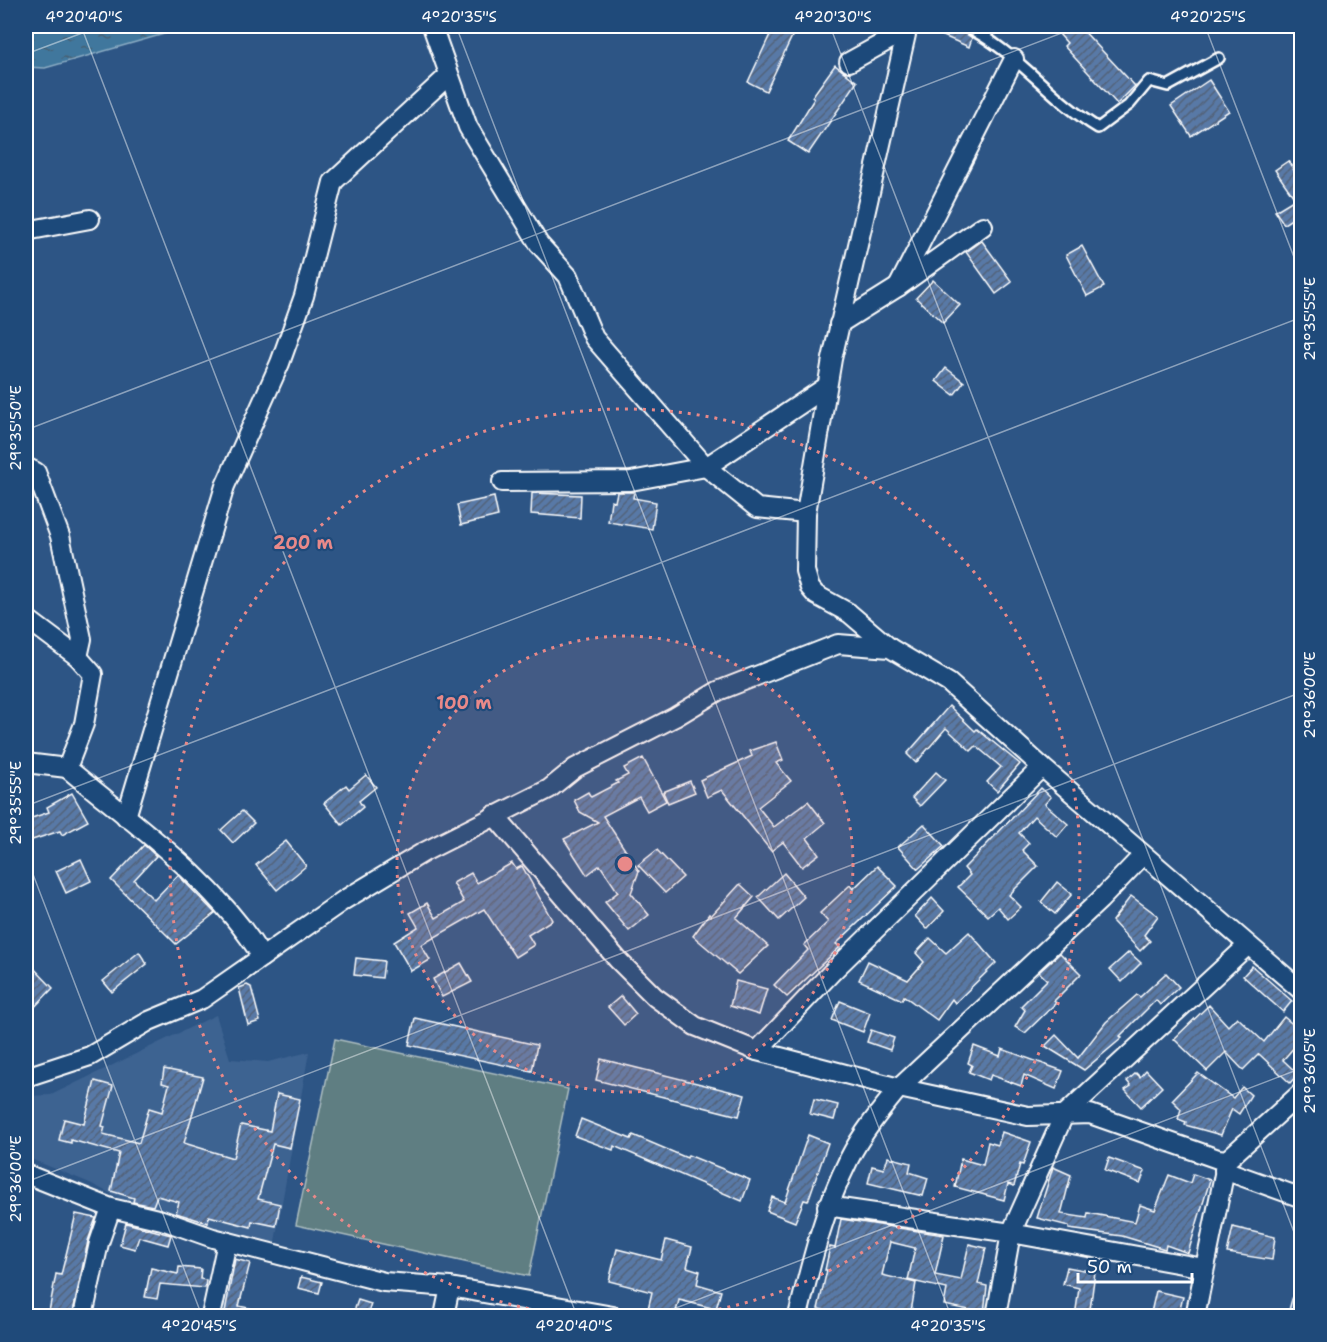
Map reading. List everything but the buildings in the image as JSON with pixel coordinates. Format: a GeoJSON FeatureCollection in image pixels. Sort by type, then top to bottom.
{"type":"FeatureCollection","features":[{"type":"Feature","properties":{"kind":"street"},"geometry":{"type":"LineString","coordinates":[[432,26],[468,127],[539,244],[568,276],[594,338],[706,467],[757,508],[806,513]]}},
{"type":"Feature","properties":{"kind":"street"},"geometry":{"type":"LineString","coordinates":[[849,63],[907,28]]}},
{"type":"Feature","properties":{"kind":"street"},"geometry":{"type":"LineString","coordinates":[[907,28],[826,387],[806,513],[805,571],[810,588],[816,595],[849,613],[890,648],[949,683],[1042,767],[1302,992]]}},
{"type":"Feature","properties":{"kind":"street"},"geometry":{"type":"LineString","coordinates":[[898,287],[1014,59]]}},
{"type":"Feature","properties":{"kind":"street"},"geometry":{"type":"LineString","coordinates":[[126,818],[225,486],[280,363],[304,296],[333,182],[449,75]]}},
{"type":"Feature","properties":{"kind":"street"},"geometry":{"type":"LineString","coordinates":[[26,231],[90,219]]}},
{"type":"Feature","properties":{"kind":"street"},"geometry":{"type":"LineString","coordinates":[[839,324],[898,287],[983,226]]}},
{"type":"Feature","properties":{"kind":"street"},"geometry":{"type":"LineString","coordinates":[[502,482],[631,480],[706,467],[826,387]]}},
{"type":"Feature","properties":{"kind":"street"},"geometry":{"type":"LineString","coordinates":[[26,467],[36,472],[60,536],[82,639],[78,657]]}},
{"type":"Feature","properties":{"kind":"street"},"geometry":{"type":"LineString","coordinates":[[26,618],[78,657],[93,674],[84,724],[67,768]]}},
{"type":"Feature","properties":{"kind":"street"},"geometry":{"type":"LineString","coordinates":[[26,1077],[90,1056],[150,1021],[202,999],[344,900],[494,815],[549,789],[575,768],[675,717],[718,691],[838,644],[890,648]]}},
{"type":"Feature","properties":{"kind":"street"},"geometry":{"type":"LineString","coordinates":[[26,764],[67,768],[200,882],[246,931],[262,957]]}},
{"type":"Feature","properties":{"kind":"street"},"geometry":{"type":"LineString","coordinates":[[757,1051],[833,971],[1042,767]]}},
{"type":"Feature","properties":{"kind":"street"},"geometry":{"type":"LineString","coordinates":[[494,815],[590,928],[655,997],[695,1026],[757,1051],[899,1088],[1028,1116],[1090,1114],[1202,1155],[1302,1198]]}},
{"type":"Feature","properties":{"kind":"street"},"geometry":{"type":"LineString","coordinates":[[798,1317],[827,1206],[862,1136],[899,1088],[1093,908],[1143,855]]}},
{"type":"Feature","properties":{"kind":"street"},"geometry":{"type":"LineString","coordinates":[[996,1317],[1011,1233],[1064,1115],[1247,946]]}},
{"type":"Feature","properties":{"kind":"street"},"geometry":{"type":"LineString","coordinates":[[1195,1317],[1226,1165],[1302,1092]]}},
{"type":"Feature","properties":{"kind":"street"},"geometry":{"type":"LineString","coordinates":[[26,1174],[111,1208],[162,1220],[227,1242],[384,1282],[450,1287],[613,1317]]}},
{"type":"Feature","properties":{"kind":"street"},"geometry":{"type":"LineString","coordinates":[[827,1206],[1011,1233],[1204,1268]]}},
{"type":"Feature","properties":{"kind":"street"},"geometry":{"type":"LineString","coordinates":[[84,1317],[99,1243],[111,1208]]}},
{"type":"Feature","properties":{"kind":"street"},"geometry":{"type":"LineString","coordinates":[[211,1317],[227,1242]]}},
{"type":"Feature","properties":{"kind":"street"},"geometry":{"type":"LineString","coordinates":[[444,1317],[450,1287]]}},
{"type":"Feature","properties":{"kind":"lane"},"geometry":{"type":"LineString","coordinates":[[964,26],[985,35],[1072,112],[1098,128],[1129,105],[1149,81],[1168,86],[1219,58]]}},
{"type":"Feature","properties":{"kind":"lane"},"geometry":{"type":"LineString","coordinates":[[985,35],[994,26]]}},
{"type":"Feature","properties":{"kind":"shaded area"},"geometry":{"type":"Polygon","coordinates":[[[216,1015],[230,1059],[268,1062],[309,1052],[274,1247],[125,1201],[90,1183],[26,1157],[26,1096],[51,1095],[216,1015]]]}},
{"type":"Feature","properties":{"kind":"green space"},"geometry":{"type":"Polygon","coordinates":[[[335,1039],[568,1089],[529,1276],[296,1225],[335,1039]]]}},
{"type":"Feature","properties":{"kind":"water"},"geometry":{"type":"Polygon","coordinates":[[[26,26],[192,26],[45,68],[26,67],[26,26]]]}}]}
